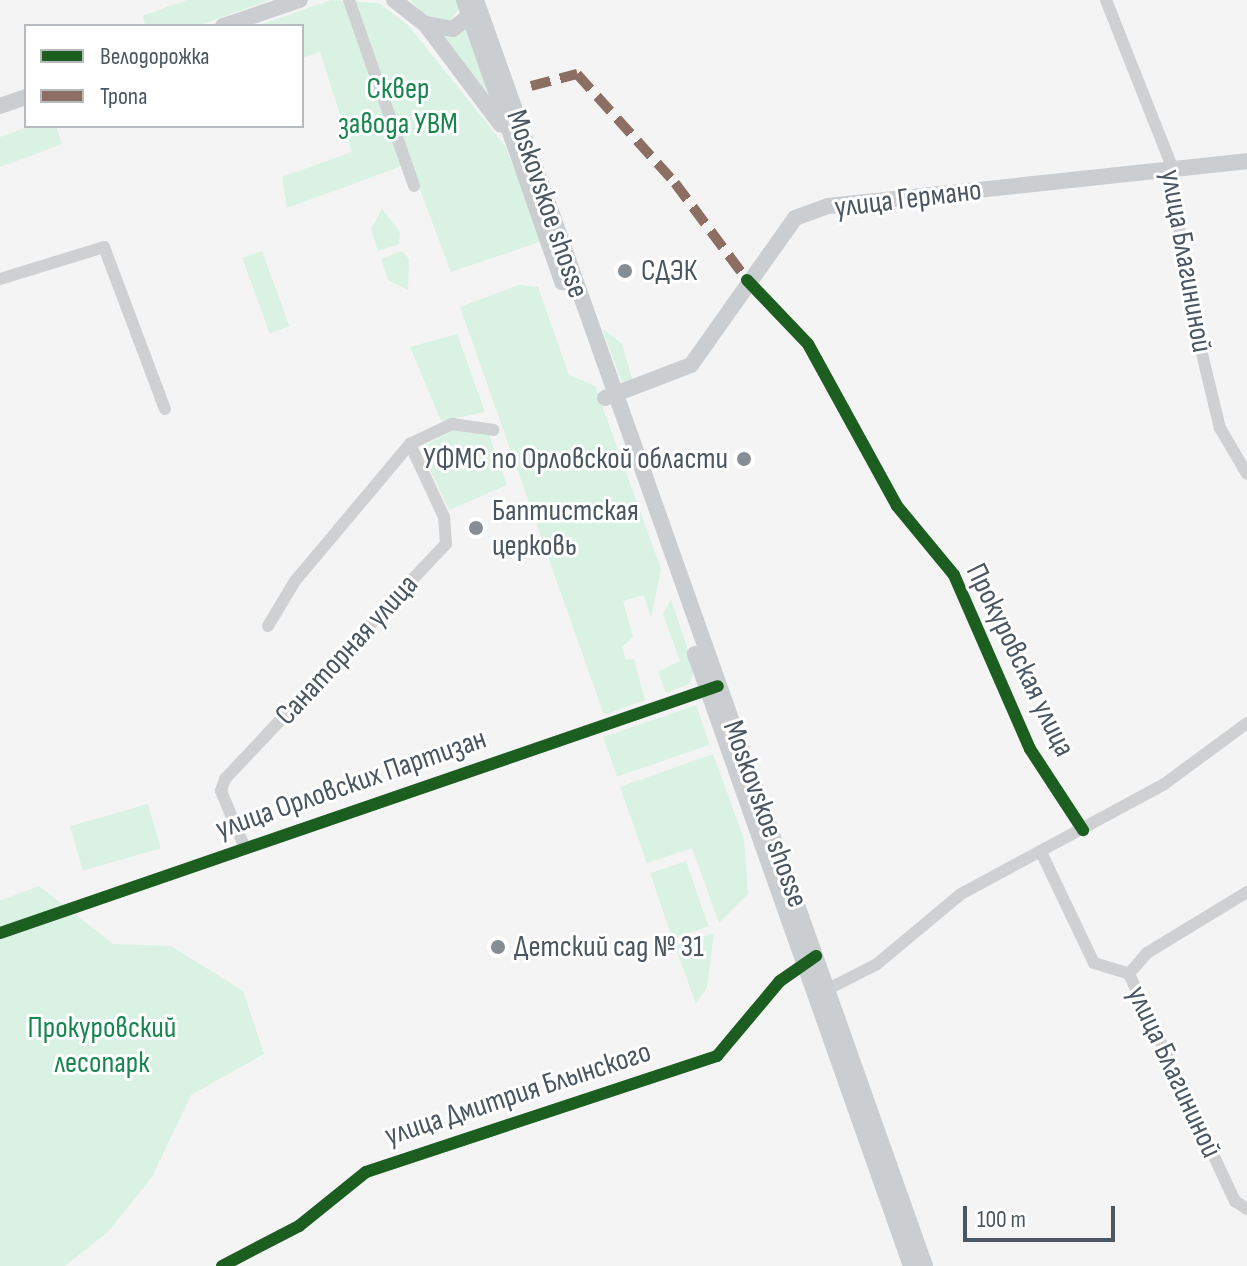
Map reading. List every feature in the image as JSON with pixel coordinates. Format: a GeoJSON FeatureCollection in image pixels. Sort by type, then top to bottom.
{"type":"FeatureCollection","features":[{"type":"Feature","properties":{"kind":"main road"},"geometry":{"type":"LineString","coordinates":[[229,24],[300,0]]}},
{"type":"Feature","properties":{"kind":"main road"},"geometry":{"type":"LineString","coordinates":[[401,1],[425,24],[512,141]]}},
{"type":"Feature","properties":{"kind":"main road"},"geometry":{"type":"LineString","coordinates":[[425,24],[453,29],[472,6]]}},
{"type":"Feature","properties":{"kind":"main road","name":"Moskovskoe shosse"},"geometry":{"type":"LineString","coordinates":[[472,6],[512,141],[609,397]]}},
{"type":"Feature","properties":{"kind":"main road","name":"Moskovskoe shosse"},"geometry":{"type":"LineString","coordinates":[[472,6],[810,960],[911,1266]]}},
{"type":"Feature","properties":{"kind":"main road"},"geometry":{"type":"LineString","coordinates":[[0,106],[24,98]]}},
{"type":"Feature","properties":{"kind":"main road","name":"улица Германо"},"geometry":{"type":"LineString","coordinates":[[609,397],[691,365],[747,280],[795,218],[828,206],[1247,161]]}},
{"type":"Feature","properties":{"kind":"main road","name":"Moskovskoe shosse"},"geometry":{"type":"LineString","coordinates":[[810,960],[828,989],[925,1266]]}},
{"type":"Feature","properties":{"kind":"street"},"geometry":{"type":"LineString","coordinates":[[349,0],[414,186]]}},
{"type":"Feature","properties":{"kind":"street","name":"улица Благининой"},"geometry":{"type":"LineString","coordinates":[[1106,0],[1172,167],[1187,291],[1220,428],[1240,442],[1247,474]]}},
{"type":"Feature","properties":{"kind":"street"},"geometry":{"type":"LineString","coordinates":[[0,279],[104,247],[165,409]]}},
{"type":"Feature","properties":{"kind":"street","name":"Прокуровская улица"},"geometry":{"type":"LineString","coordinates":[[747,280],[808,344],[897,506],[954,575],[1030,749],[1083,830]]}},
{"type":"Feature","properties":{"kind":"street"},"geometry":{"type":"LineString","coordinates":[[268,626],[295,581],[410,444],[433,430],[452,424],[494,430]]}},
{"type":"Feature","properties":{"kind":"street","name":"Санаторная улица"},"geometry":{"type":"LineString","coordinates":[[245,848],[221,791],[225,779],[446,544],[444,517],[410,444]]}},
{"type":"Feature","properties":{"kind":"street","name":"улица Орловских Партизан"},"geometry":{"type":"LineString","coordinates":[[0,933],[713,688]]}},
{"type":"Feature","properties":{"kind":"street"},"geometry":{"type":"LineString","coordinates":[[828,989],[877,964],[961,894],[1083,830],[1221,749],[1247,723]]}},
{"type":"Feature","properties":{"kind":"street"},"geometry":{"type":"LineString","coordinates":[[1041,852],[1094,963],[1129,974]]}},
{"type":"Feature","properties":{"kind":"street","name":"улица Благининой"},"geometry":{"type":"LineString","coordinates":[[1247,892],[1147,953],[1129,974],[1235,1201],[1247,1209]]}},
{"type":"Feature","properties":{"kind":"street","name":"улица Дмитрия Блынского"},"geometry":{"type":"LineString","coordinates":[[222,1266],[299,1226],[366,1172],[717,1056],[810,960]]}},
{"type":"Feature","properties":{"kind":"green space"},"geometry":{"type":"Polygon","coordinates":[[[187,0],[270,0],[203,24],[145,24],[142,16],[187,0]]]}},
{"type":"Feature","properties":{"kind":"green space","name":"Сквер завода УВМ"},"geometry":{"type":"Polygon","coordinates":[[[331,0],[379,3],[409,26],[505,146],[542,241],[451,272],[410,163],[287,208],[282,177],[352,152],[320,52],[304,57],[304,24],[263,24],[331,0]]]}},
{"type":"Feature","properties":{"kind":"green space"},"geometry":{"type":"Polygon","coordinates":[[[411,0],[457,0],[460,8],[447,24],[423,15],[411,0]]]}},
{"type":"Feature","properties":{"kind":"green space"},"geometry":{"type":"Polygon","coordinates":[[[468,27],[488,96],[436,33],[468,27]]]}},
{"type":"Feature","properties":{"kind":"green space"},"geometry":{"type":"Polygon","coordinates":[[[25,128],[57,128],[62,144],[0,167],[0,137],[25,128]]]}},
{"type":"Feature","properties":{"kind":"green space"},"geometry":{"type":"Polygon","coordinates":[[[382,209],[400,232],[399,244],[378,251],[371,229],[382,209]]]}},
{"type":"Feature","properties":{"kind":"green space"},"geometry":{"type":"Polygon","coordinates":[[[262,251],[289,326],[270,333],[242,258],[262,251]]]}},
{"type":"Feature","properties":{"kind":"green space"},"geometry":{"type":"Polygon","coordinates":[[[402,251],[409,259],[408,290],[388,280],[381,259],[402,251]]]}},
{"type":"Feature","properties":{"kind":"green space"},"geometry":{"type":"Polygon","coordinates":[[[519,285],[538,287],[569,375],[595,386],[661,569],[651,618],[644,595],[623,601],[633,637],[622,647],[626,660],[634,659],[645,700],[604,715],[460,307],[519,285]]]}},
{"type":"Feature","properties":{"kind":"green space"},"geometry":{"type":"Polygon","coordinates":[[[602,328],[622,344],[633,382],[622,382],[602,328]]]}},
{"type":"Feature","properties":{"kind":"green space"},"geometry":{"type":"Polygon","coordinates":[[[457,334],[485,412],[441,421],[410,347],[457,334]]]}},
{"type":"Feature","properties":{"kind":"green space"},"geometry":{"type":"Polygon","coordinates":[[[456,429],[489,435],[507,485],[449,510],[420,448],[456,429]]]}},
{"type":"Feature","properties":{"kind":"green space"},"geometry":{"type":"Polygon","coordinates":[[[671,599],[695,671],[689,684],[666,693],[658,672],[680,661],[663,614],[671,599]]]}},
{"type":"Feature","properties":{"kind":"green space"},"geometry":{"type":"Polygon","coordinates":[[[696,705],[710,745],[617,777],[603,737],[696,705]]]}},
{"type":"Feature","properties":{"kind":"green space"},"geometry":{"type":"Polygon","coordinates":[[[713,754],[744,839],[748,894],[719,923],[692,848],[647,863],[620,787],[713,754]]]}},
{"type":"Feature","properties":{"kind":"green space"},"geometry":{"type":"Polygon","coordinates":[[[148,804],[161,848],[83,871],[70,826],[148,804]]]}},
{"type":"Feature","properties":{"kind":"green space"},"geometry":{"type":"Polygon","coordinates":[[[686,861],[708,926],[673,939],[650,873],[686,861]]]}},
{"type":"Feature","properties":{"kind":"green space","name":"Прокуровский лесопарк"},"geometry":{"type":"Polygon","coordinates":[[[39,886],[113,944],[171,946],[243,991],[264,1054],[191,1095],[152,1177],[109,1231],[65,1266],[0,1266],[0,901],[39,886]]]}},
{"type":"Feature","properties":{"kind":"green space"},"geometry":{"type":"Polygon","coordinates":[[[714,933],[707,987],[696,1004],[675,946],[714,933]]]}},
{"type":"Feature","properties":{"kind":"marked path"},"geometry":{"type":"LineString","coordinates":[[531,86],[577,74],[675,183],[747,280]]}},
{"type":"Feature","properties":{"kind":"cycle path"},"geometry":{"type":"LineString","coordinates":[[747,280],[808,344],[897,506],[954,575],[1030,749],[1083,830]]}},
{"type":"Feature","properties":{"kind":"cycle path"},"geometry":{"type":"LineString","coordinates":[[0,933],[718,686]]}},
{"type":"Feature","properties":{"kind":"cycle path"},"geometry":{"type":"LineString","coordinates":[[222,1266],[299,1226],[366,1172],[717,1056],[780,981],[816,956]]}},
{"type":"Feature","properties":{"kind":"place","name":"СДЭК"},"geometry":{"type":"Point","coordinates":[625,271]}},
{"type":"Feature","properties":{"kind":"place","name":"УФМС по Орловской области"},"geometry":{"type":"Point","coordinates":[744,459]}},
{"type":"Feature","properties":{"kind":"place","name":"Баптистская церковь"},"geometry":{"type":"Point","coordinates":[476,528]}},
{"type":"Feature","properties":{"kind":"place","name":"Детский сад № 31"},"geometry":{"type":"Point","coordinates":[498,947]}}]}
